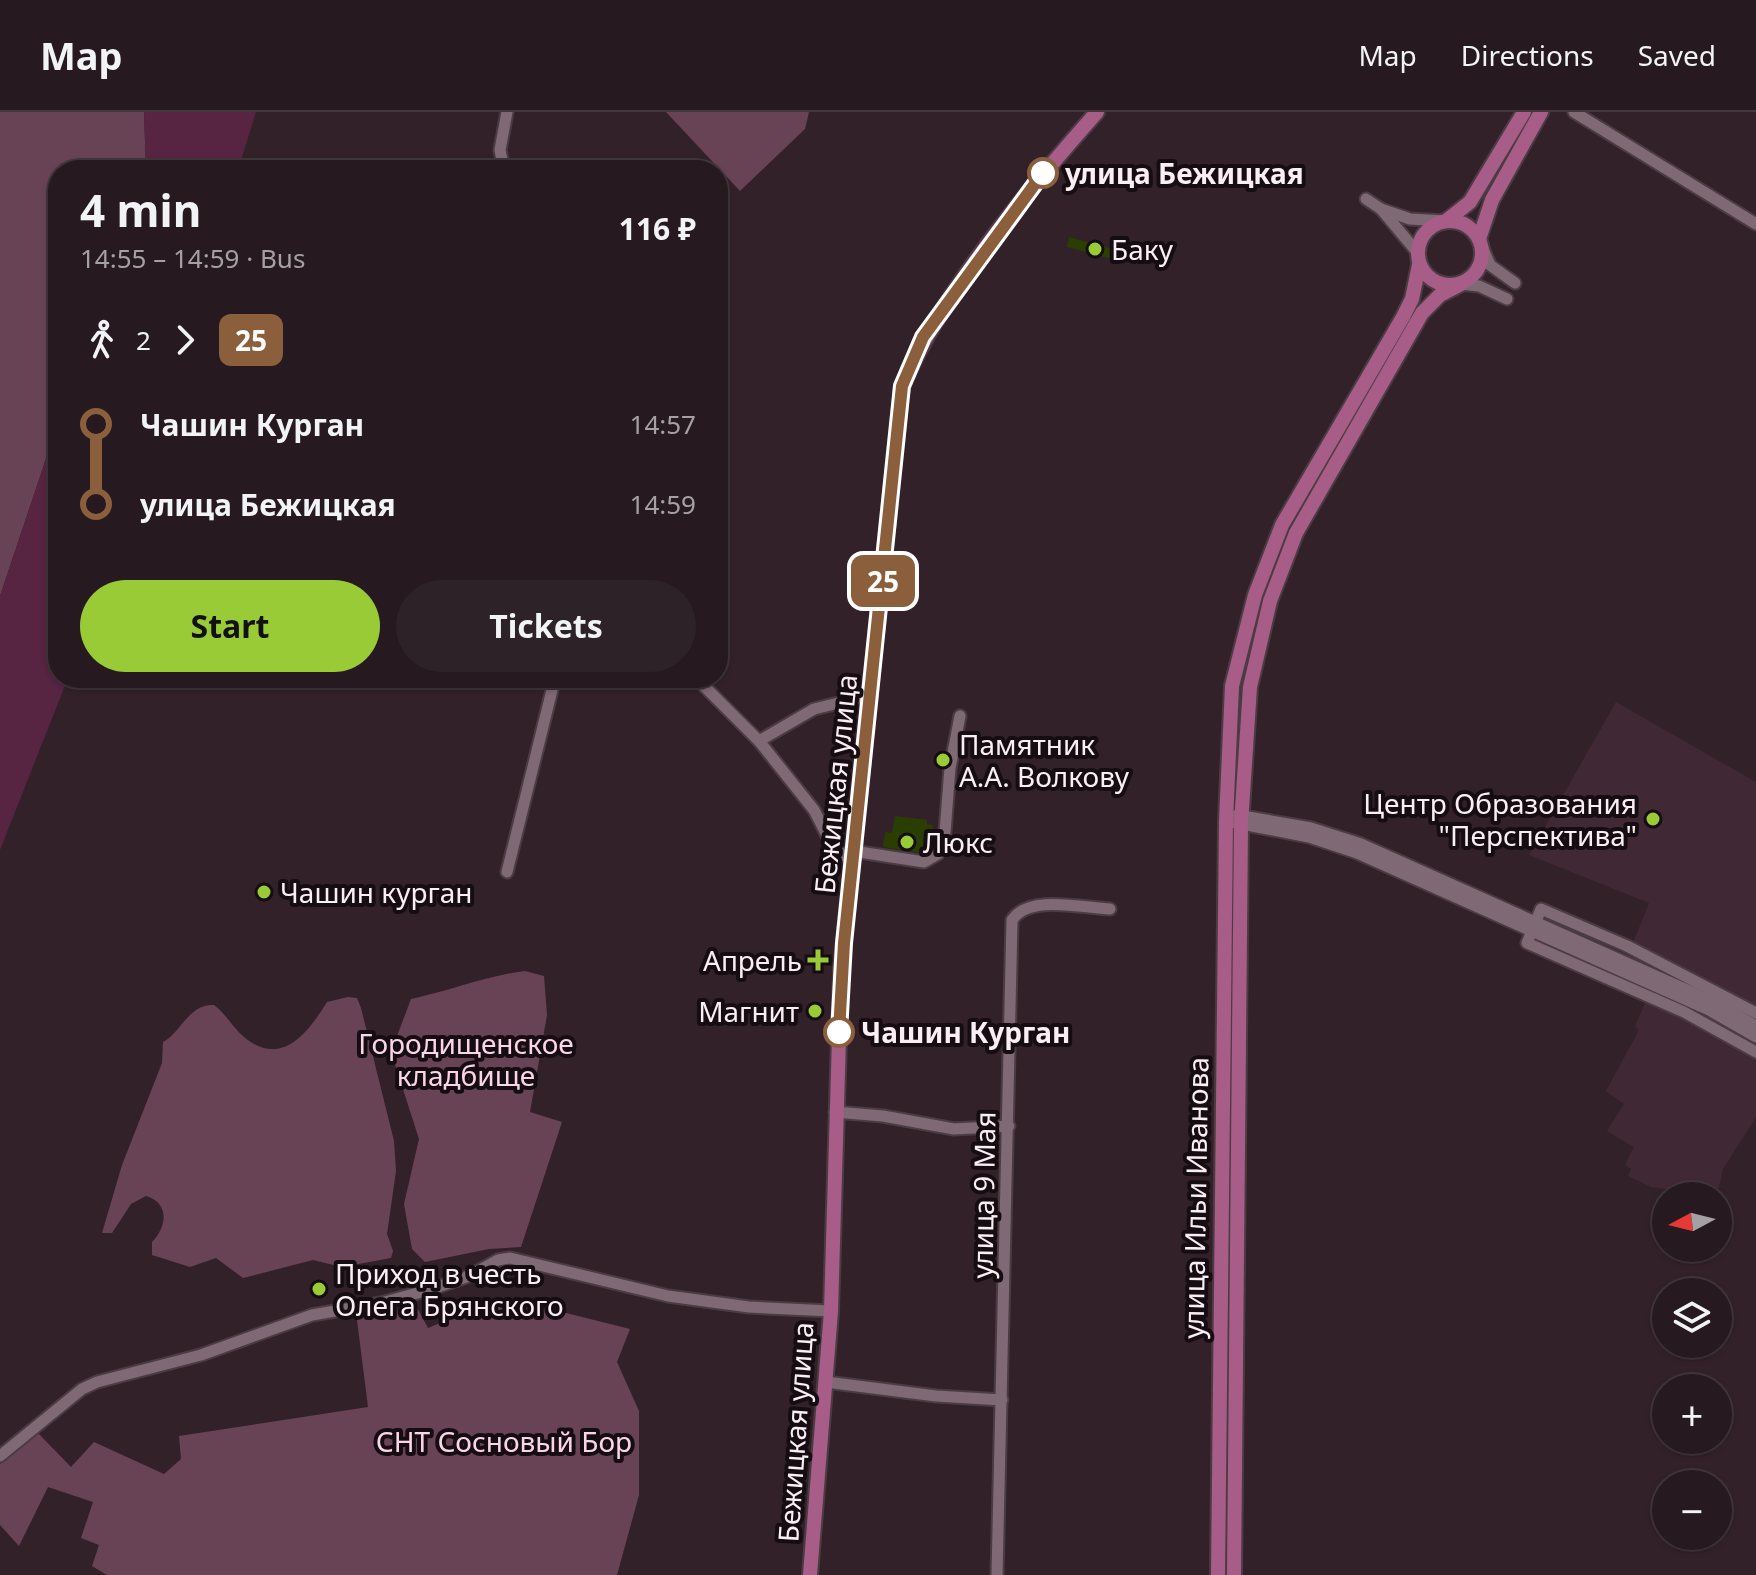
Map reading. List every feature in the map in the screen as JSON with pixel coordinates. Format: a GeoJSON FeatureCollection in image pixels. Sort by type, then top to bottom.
{"type":"FeatureCollection","features":[{"type":"Feature","properties":{"kind":"main road","name":"Бежицкая улица"},"geometry":{"type":"LineString","coordinates":[[810,1575],[831,1311],[841,970],[902,386],[923,337],[1043,173],[1097,112]]}},
{"type":"Feature","properties":{"kind":"main road"},"geometry":{"type":"LineString","coordinates":[[1538,113],[1484,216],[1479,239],[1482,261],[1477,271],[1461,284],[1451,286],[1432,281],[1418,259],[1429,228],[1446,221],[1470,202],[1538,113]]}},
{"type":"Feature","properties":{"kind":"main road"},"geometry":{"type":"LineString","coordinates":[[1446,221],[1466,225],[1479,239]]}},
{"type":"Feature","properties":{"kind":"main road","name":"улица Ильи Иванова"},"geometry":{"type":"LineString","coordinates":[[1218,1575],[1226,817],[1232,686],[1242,640],[1267,559],[1317,461],[1403,317],[1412,299],[1418,259]]}},
{"type":"Feature","properties":{"kind":"main road","name":"улица Ильи Иванова"},"geometry":{"type":"LineString","coordinates":[[1234,1575],[1241,820],[1250,687],[1257,644],[1282,566],[1318,491],[1422,313],[1440,295],[1461,284]]}},
{"type":"Feature","properties":{"kind":"street"},"geometry":{"type":"LineString","coordinates":[[502,160],[500,150],[507,112]]}},
{"type":"Feature","properties":{"kind":"street"},"geometry":{"type":"LineString","coordinates":[[1574,112],[1756,224]]}},
{"type":"Feature","properties":{"kind":"street"},"geometry":{"type":"LineString","coordinates":[[1366,199],[1381,209],[1410,219],[1446,221]]}},
{"type":"Feature","properties":{"kind":"street"},"geometry":{"type":"LineString","coordinates":[[1381,209],[1418,259]]}},
{"type":"Feature","properties":{"kind":"street"},"geometry":{"type":"LineString","coordinates":[[1479,239],[1490,265],[1515,283]]}},
{"type":"Feature","properties":{"kind":"street"},"geometry":{"type":"LineString","coordinates":[[1461,284],[1490,289],[1507,299]]}},
{"type":"Feature","properties":{"kind":"street"},"geometry":{"type":"LineString","coordinates":[[507,872],[553,688]]}},
{"type":"Feature","properties":{"kind":"street"},"geometry":{"type":"LineString","coordinates":[[706,688],[759,741],[814,810],[834,849],[853,856],[924,862],[938,854],[945,832],[950,768],[960,716]]}},
{"type":"Feature","properties":{"kind":"street"},"geometry":{"type":"LineString","coordinates":[[759,741],[814,709],[871,695]]}},
{"type":"Feature","properties":{"kind":"street"},"geometry":{"type":"LineString","coordinates":[[1226,817],[1333,844],[1714,1002],[1756,1026]]}},
{"type":"Feature","properties":{"kind":"street","name":"улица 9 Мая"},"geometry":{"type":"LineString","coordinates":[[997,1575],[1012,920],[1019,910],[1032,906],[1110,909]]}},
{"type":"Feature","properties":{"kind":"street"},"geometry":{"type":"LineString","coordinates":[[1756,1013],[1627,946],[1541,909],[1527,943],[1684,1012],[1756,1052]]}},
{"type":"Feature","properties":{"kind":"street"},"geometry":{"type":"LineString","coordinates":[[1533,927],[1709,1010],[1756,1037]]}},
{"type":"Feature","properties":{"kind":"street"},"geometry":{"type":"LineString","coordinates":[[835,1112],[883,1116],[954,1129],[1009,1126]]}},
{"type":"Feature","properties":{"kind":"street"},"geometry":{"type":"LineString","coordinates":[[0,1456],[82,1389],[97,1382],[213,1351],[312,1315],[381,1303],[432,1289],[469,1276],[498,1260],[519,1259],[626,1287],[698,1301],[831,1311]]}},
{"type":"Feature","properties":{"kind":"street"},"geometry":{"type":"LineString","coordinates":[[826,1382],[972,1400],[1002,1400]]}},
{"type":"Feature","properties":{"kind":"shaded area"},"geometry":{"type":"Polygon","coordinates":[[[144,112],[256,112],[241,160],[146,160],[144,112]]]}},
{"type":"Feature","properties":{"kind":"shaded area"},"geometry":{"type":"Polygon","coordinates":[[[48,453],[48,688],[64,688],[0,850],[0,596],[48,453]]]}},
{"type":"Feature","properties":{"kind":"shaded area","name":"Центр Образования \"Перспектива\""},"geometry":{"type":"Polygon","coordinates":[[[1616,702],[1756,782],[1756,1008],[1633,943],[1649,903],[1529,855],[1616,702]]]}},
{"type":"Feature","properties":{"kind":"shaded area"},"geometry":{"type":"Polygon","coordinates":[[[1646,1001],[1676,1012],[1756,1055],[1756,1117],[1723,1169],[1720,1182],[1652,1182],[1652,1187],[1628,1176],[1631,1169],[1625,1165],[1634,1147],[1607,1131],[1624,1104],[1606,1091],[1639,1030],[1635,1026],[1646,1001]]]}},
{"type":"Feature","properties":{"kind":"green space"},"geometry":{"type":"Polygon","coordinates":[[[0,112],[144,112],[146,160],[48,160],[48,453],[0,596],[0,112]]]}},
{"type":"Feature","properties":{"kind":"green space"},"geometry":{"type":"Polygon","coordinates":[[[666,112],[809,112],[805,129],[740,191],[728,178],[728,160],[711,160],[666,112]]]}},
{"type":"Feature","properties":{"kind":"green space","name":"Городищенское кладбище"},"geometry":{"type":"Polygon","coordinates":[[[525,971],[544,976],[547,1015],[530,1112],[562,1122],[521,1247],[489,1249],[425,1262],[412,1249],[404,1204],[419,1139],[391,1052],[411,999],[525,971]]]}},
{"type":"Feature","properties":{"kind":"green space"},"geometry":{"type":"Polygon","coordinates":[[[357,998],[361,1008],[394,1141],[396,1171],[387,1234],[393,1251],[391,1258],[342,1267],[313,1260],[243,1278],[216,1258],[190,1267],[152,1255],[152,1242],[161,1229],[164,1216],[159,1204],[146,1196],[131,1204],[112,1233],[102,1233],[122,1165],[162,1063],[163,1042],[191,1014],[214,1005],[244,1037],[258,1046],[282,1048],[303,1034],[327,1002],[357,998]]]}},
{"type":"Feature","properties":{"kind":"green space","name":"СНТ Сосновый Бор"},"geometry":{"type":"Polygon","coordinates":[[[502,1297],[630,1329],[617,1362],[639,1411],[639,1495],[617,1575],[107,1575],[92,1566],[99,1545],[81,1538],[93,1502],[48,1487],[19,1546],[0,1525],[0,1464],[38,1433],[71,1467],[94,1442],[164,1474],[181,1459],[179,1436],[368,1407],[356,1312],[394,1311],[415,1304],[428,1328],[502,1297]]]}},
{"type":"Feature","properties":{"kind":"building","name":"Баку"},"geometry":{"type":"Polygon","coordinates":[[[1069,237],[1123,252],[1120,261],[1067,247],[1069,237]]]}},
{"type":"Feature","properties":{"kind":"building","name":"Люкс"},"geometry":{"type":"Polygon","coordinates":[[[895,816],[927,820],[927,824],[933,825],[930,849],[922,853],[883,847],[885,832],[892,833],[895,816]]]}},
{"type":"Feature","properties":{"kind":"bus line","name":"25"},"geometry":{"type":"LineString","coordinates":[[839,1032],[841,970],[902,386],[923,337],[1043,173]]}},
{"type":"Feature","properties":{"kind":"place","name":"улица Бежицкая"},"geometry":{"type":"Point","coordinates":[1043,173]}},
{"type":"Feature","properties":{"kind":"place","name":"Баку"},"geometry":{"type":"Point","coordinates":[1095,249]}},
{"type":"Feature","properties":{"kind":"place","name":"Памятник А.А. Волкову"},"geometry":{"type":"Point","coordinates":[943,760]}},
{"type":"Feature","properties":{"kind":"place","name":"Центр Образования \"Перспектива\""},"geometry":{"type":"Point","coordinates":[1653,819]}},
{"type":"Feature","properties":{"kind":"place","name":"Люкс"},"geometry":{"type":"Point","coordinates":[907,842]}},
{"type":"Feature","properties":{"kind":"place","name":"Чашин курган"},"geometry":{"type":"Point","coordinates":[264,892]}},
{"type":"Feature","properties":{"kind":"place","name":"Апрель"},"geometry":{"type":"Point","coordinates":[818,960]}},
{"type":"Feature","properties":{"kind":"place","name":"Магнит"},"geometry":{"type":"Point","coordinates":[815,1011]}},
{"type":"Feature","properties":{"kind":"place","name":"Чашин Курган"},"geometry":{"type":"Point","coordinates":[839,1032]}},
{"type":"Feature","properties":{"kind":"place","name":"Приход в честь Олега Брянского"},"geometry":{"type":"Point","coordinates":[319,1289]}}]}
